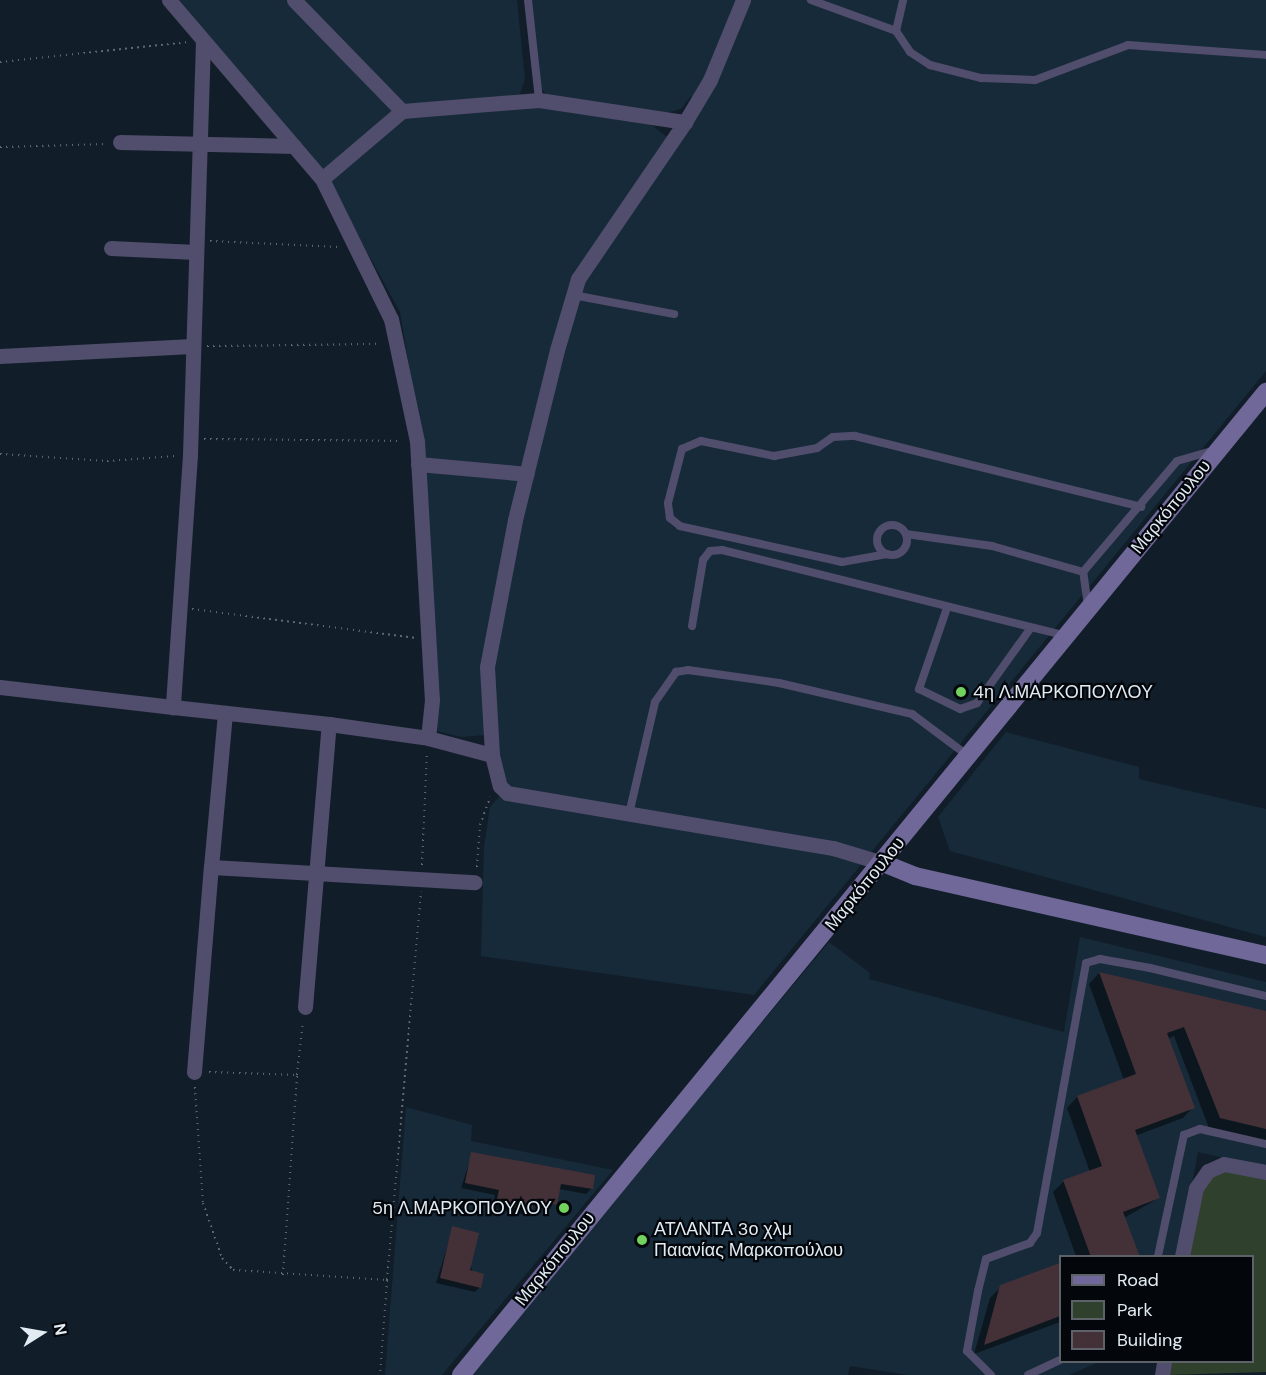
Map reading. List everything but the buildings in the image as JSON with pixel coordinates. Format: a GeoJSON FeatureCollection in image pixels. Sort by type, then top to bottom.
{"type":"FeatureCollection","features":[{"type":"Feature","properties":{"kind":"main road","name":"Μαρκόπουλου"},"geometry":{"type":"LineString","coordinates":[[461,1375],[1265,395]]}},
{"type":"Feature","properties":{"kind":"main road"},"geometry":{"type":"LineString","coordinates":[[883,863],[915,876],[1266,955]]}},
{"type":"Feature","properties":{"kind":"street"},"geometry":{"type":"LineString","coordinates":[[170,0],[322,179],[357,248],[399,343],[417,441],[432,700],[428,738]]}},
{"type":"Feature","properties":{"kind":"street"},"geometry":{"type":"LineString","coordinates":[[294,0],[402,111]]}},
{"type":"Feature","properties":{"kind":"street"},"geometry":{"type":"LineString","coordinates":[[743,0],[710,80],[685,122],[578,279],[527,474],[487,667],[492,755],[500,786],[507,793],[832,848],[883,863]]}},
{"type":"Feature","properties":{"kind":"street"},"geometry":{"type":"LineString","coordinates":[[173,707],[190,455],[203,41]]}},
{"type":"Feature","properties":{"kind":"street"},"geometry":{"type":"LineString","coordinates":[[322,179],[402,111],[539,100],[685,122]]}},
{"type":"Feature","properties":{"kind":"street"},"geometry":{"type":"LineString","coordinates":[[120,142],[294,146]]}},
{"type":"Feature","properties":{"kind":"street"},"geometry":{"type":"LineString","coordinates":[[111,248],[196,246]]}},
{"type":"Feature","properties":{"kind":"street"},"geometry":{"type":"LineString","coordinates":[[0,356],[192,346]]}},
{"type":"Feature","properties":{"kind":"street"},"geometry":{"type":"LineString","coordinates":[[417,464],[527,474]]}},
{"type":"Feature","properties":{"kind":"street"},"geometry":{"type":"LineString","coordinates":[[0,687],[328,724],[428,738],[492,755]]}},
{"type":"Feature","properties":{"kind":"street"},"geometry":{"type":"LineString","coordinates":[[194,1072],[225,713]]}},
{"type":"Feature","properties":{"kind":"street"},"geometry":{"type":"LineString","coordinates":[[305,1007],[328,724]]}},
{"type":"Feature","properties":{"kind":"street"},"geometry":{"type":"LineString","coordinates":[[211,867],[421,882],[475,882]]}},
{"type":"Feature","properties":{"kind":"street"},"geometry":{"type":"LineString","coordinates":[[1182,1255],[1196,1188],[1208,1171],[1224,1164],[1266,1172]]}},
{"type":"Feature","properties":{"kind":"lane"},"geometry":{"type":"LineString","coordinates":[[528,0],[539,100]]}},
{"type":"Feature","properties":{"kind":"lane"},"geometry":{"type":"LineString","coordinates":[[811,0],[896,31],[910,52],[930,65],[981,78],[1035,80],[1128,45],[1266,55]]}},
{"type":"Feature","properties":{"kind":"lane"},"geometry":{"type":"LineString","coordinates":[[896,31],[903,0]]}},
{"type":"Feature","properties":{"kind":"lane"},"geometry":{"type":"LineString","coordinates":[[573,295],[674,314]]}},
{"type":"Feature","properties":{"kind":"lane"},"geometry":{"type":"LineString","coordinates":[[906,534],[901,552],[842,562],[680,526],[670,518],[668,503],[682,449],[701,441],[774,456],[817,448],[833,437],[855,436],[1141,507]]}},
{"type":"Feature","properties":{"kind":"lane"},"geometry":{"type":"LineString","coordinates":[[1083,572],[1141,507],[1177,461],[1219,449]]}},
{"type":"Feature","properties":{"kind":"lane"},"geometry":{"type":"LineString","coordinates":[[887,554],[877,544],[881,530],[894,525],[906,534],[992,546],[1083,572]]}},
{"type":"Feature","properties":{"kind":"lane"},"geometry":{"type":"LineString","coordinates":[[692,626],[703,560],[710,551],[722,550],[1030,629],[1068,636]]}},
{"type":"Feature","properties":{"kind":"lane"},"geometry":{"type":"LineString","coordinates":[[1083,572],[1089,610]]}},
{"type":"Feature","properties":{"kind":"lane"},"geometry":{"type":"LineString","coordinates":[[947,608],[919,689],[960,709],[977,703],[1030,629]]}},
{"type":"Feature","properties":{"kind":"lane"},"geometry":{"type":"LineString","coordinates":[[629,814],[655,702],[676,672],[688,670],[779,683],[912,714],[968,756]]}},
{"type":"Feature","properties":{"kind":"lane"},"geometry":{"type":"LineString","coordinates":[[991,1375],[967,1351],[976,1300],[986,1259],[1030,1243],[1037,1233],[1086,963],[1100,959],[1150,968],[1266,996]]}},
{"type":"Feature","properties":{"kind":"lane"},"geometry":{"type":"LineString","coordinates":[[1158,1255],[1184,1135],[1200,1129],[1266,1144]]}},
{"type":"Feature","properties":{"kind":"lane"},"geometry":{"type":"LineString","coordinates":[[1028,1375],[1059,1360]]}},
{"type":"Feature","properties":{"kind":"path"},"geometry":{"type":"LineString","coordinates":[[0,62],[203,41]]}},
{"type":"Feature","properties":{"kind":"path"},"geometry":{"type":"LineString","coordinates":[[0,147],[120,142]]}},
{"type":"Feature","properties":{"kind":"path"},"geometry":{"type":"LineString","coordinates":[[196,246],[357,248]]}},
{"type":"Feature","properties":{"kind":"path"},"geometry":{"type":"LineString","coordinates":[[192,346],[399,343]]}},
{"type":"Feature","properties":{"kind":"path"},"geometry":{"type":"LineString","coordinates":[[190,439],[417,441]]}},
{"type":"Feature","properties":{"kind":"path"},"geometry":{"type":"LineString","coordinates":[[0,454],[107,461],[190,455]]}},
{"type":"Feature","properties":{"kind":"path"},"geometry":{"type":"LineString","coordinates":[[179,608],[427,640]]}},
{"type":"Feature","properties":{"kind":"path"},"geometry":{"type":"LineString","coordinates":[[380,1375],[421,882],[428,738]]}},
{"type":"Feature","properties":{"kind":"path"},"geometry":{"type":"LineString","coordinates":[[475,882],[480,825],[488,800],[500,786]]}},
{"type":"Feature","properties":{"kind":"path"},"geometry":{"type":"LineString","coordinates":[[283,1275],[297,1075],[305,1007]]}},
{"type":"Feature","properties":{"kind":"path"},"geometry":{"type":"LineString","coordinates":[[297,1075],[194,1072],[203,1203],[222,1258],[233,1270],[387,1280]]}},
{"type":"Feature","properties":{"kind":"shaded area"},"geometry":{"type":"Polygon","coordinates":[[[179,0],[289,0],[398,112],[323,174],[179,0]]]}},
{"type":"Feature","properties":{"kind":"shaded area"},"geometry":{"type":"Polygon","coordinates":[[[302,0],[517,0],[525,79],[518,99],[399,104],[302,0]]]}},
{"type":"Feature","properties":{"kind":"shaded area"},"geometry":{"type":"Polygon","coordinates":[[[530,0],[1266,0],[1266,371],[754,995],[481,956],[484,847],[490,807],[500,796],[499,734],[461,737],[433,730],[421,437],[400,312],[327,179],[404,114],[540,103],[649,123],[667,137],[703,102],[691,96],[681,109],[663,114],[547,95],[541,89],[530,0]]]}},
{"type":"Feature","properties":{"kind":"shaded area"},"geometry":{"type":"Polygon","coordinates":[[[1006,732],[1139,767],[1139,779],[1266,809],[1266,937],[950,851],[938,817],[1006,732]]]}},
{"type":"Feature","properties":{"kind":"shaded area"},"geometry":{"type":"Polygon","coordinates":[[[1080,937],[1266,982],[1266,1167],[1198,1152],[1178,1255],[1059,1255],[1059,1363],[1097,1363],[1069,1375],[908,1375],[850,1366],[848,1375],[469,1375],[829,942],[870,973],[869,979],[1064,1032],[1080,937]]]}},
{"type":"Feature","properties":{"kind":"shaded area"},"geometry":{"type":"Polygon","coordinates":[[[406,1107],[472,1125],[471,1141],[613,1170],[442,1375],[385,1375],[406,1107]]]}},
{"type":"Feature","properties":{"kind":"green space"},"geometry":{"type":"Polygon","coordinates":[[[1218,1170],[1266,1177],[1266,1372],[1166,1375],[1168,1363],[1254,1363],[1254,1255],[1186,1255],[1200,1185],[1218,1170]]]}},
{"type":"Feature","properties":{"kind":"place","name":"4η Λ.ΜΑΡΚΟΠΟΥΛΟΥ"},"geometry":{"type":"Point","coordinates":[961,692]}},
{"type":"Feature","properties":{"kind":"place","name":"5η Λ.ΜΑΡΚΟΠΟΥΛΟΥ"},"geometry":{"type":"Point","coordinates":[564,1208]}},
{"type":"Feature","properties":{"kind":"place","name":"ΑΤΛΑΝΤΑ 3ο χλμ Παιανίας Μαρκοπούλου"},"geometry":{"type":"Point","coordinates":[642,1240]}}]}
